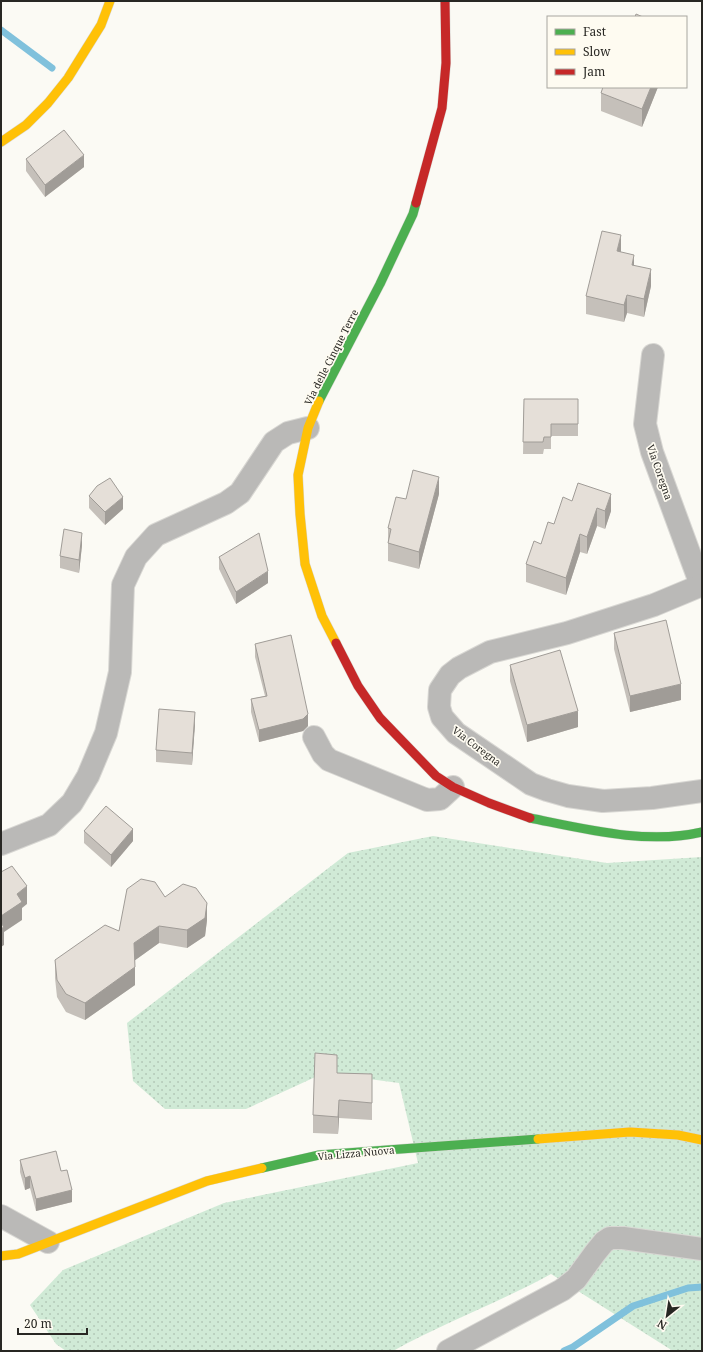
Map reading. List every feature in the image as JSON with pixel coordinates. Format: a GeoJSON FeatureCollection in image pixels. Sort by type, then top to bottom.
{"type":"FeatureCollection","features":[{"type":"Feature","properties":{"kind":"main road"},"geometry":{"type":"LineString","coordinates":[[1,142],[26,126],[48,103],[63,84],[101,25],[110,1]]}},
{"type":"Feature","properties":{"kind":"main road","name":"Via delle Cinque Terre"},"geometry":{"type":"LineString","coordinates":[[445,1],[446,63],[442,108],[413,214],[380,284],[323,392],[308,428],[298,475],[304,564],[322,616],[358,686],[380,718],[436,776],[453,787],[526,817],[602,833],[642,836],[686,836],[702,832]]}},
{"type":"Feature","properties":{"kind":"main road","name":"Via Lizza Nuova"},"geometry":{"type":"LineString","coordinates":[[1,1256],[18,1254],[207,1181],[319,1155],[630,1132],[678,1135],[702,1140]]}},
{"type":"Feature","properties":{"kind":"street","name":"Via Coregna"},"geometry":{"type":"LineString","coordinates":[[653,355],[645,424],[652,452],[702,585],[654,605],[567,633],[490,652],[459,668],[450,675],[440,690],[439,707],[442,718],[456,732],[531,784],[547,790],[568,796],[603,801],[652,798],[702,791]]}},
{"type":"Feature","properties":{"kind":"street"},"geometry":{"type":"LineString","coordinates":[[1,844],[49,825],[72,803],[88,776],[106,733],[120,672],[122,585],[136,557],[156,535],[226,503],[240,493],[274,442],[288,433],[308,428]]}},
{"type":"Feature","properties":{"kind":"street"},"geometry":{"type":"LineString","coordinates":[[314,737],[323,754],[329,760],[427,800],[440,799],[453,787]]}},
{"type":"Feature","properties":{"kind":"street"},"geometry":{"type":"LineString","coordinates":[[1,1216],[48,1242]]}},
{"type":"Feature","properties":{"kind":"street"},"geometry":{"type":"LineString","coordinates":[[448,1351],[562,1290],[576,1279],[594,1253],[610,1238],[623,1238],[702,1249]]}},
{"type":"Feature","properties":{"kind":"green space"},"geometry":{"type":"Polygon","coordinates":[[[433,836],[607,863],[702,857],[702,1351],[673,1351],[551,1274],[393,1351],[66,1351],[56,1344],[30,1305],[63,1270],[224,1203],[418,1163],[399,1083],[324,1073],[246,1109],[165,1109],[133,1081],[127,1023],[348,853],[433,836]]]}},
{"type":"Feature","properties":{"kind":"building"},"geometry":{"type":"Polygon","coordinates":[[[603,88],[651,88],[642,109],[601,93],[603,88]]]}},
{"type":"Feature","properties":{"kind":"building"},"geometry":{"type":"Polygon","coordinates":[[[64,130],[84,155],[45,185],[26,159],[64,130]]]}},
{"type":"Feature","properties":{"kind":"building"},"geometry":{"type":"Polygon","coordinates":[[[602,231],[621,235],[617,251],[634,255],[632,265],[651,269],[644,299],[627,295],[624,305],[586,296],[602,231]]]}},
{"type":"Feature","properties":{"kind":"building"},"geometry":{"type":"Polygon","coordinates":[[[524,399],[578,399],[578,424],[551,424],[551,437],[544,437],[543,442],[523,442],[524,399]]]}},
{"type":"Feature","properties":{"kind":"building"},"geometry":{"type":"Polygon","coordinates":[[[413,470],[439,477],[419,552],[388,543],[391,529],[388,528],[396,497],[406,499],[413,470]]]}},
{"type":"Feature","properties":{"kind":"building"},"geometry":{"type":"Polygon","coordinates":[[[110,478],[123,497],[105,512],[89,496],[97,486],[110,478]]]}},
{"type":"Feature","properties":{"kind":"building"},"geometry":{"type":"Polygon","coordinates":[[[578,483],[611,494],[605,511],[597,508],[587,537],[580,534],[566,578],[526,564],[534,541],[541,544],[548,522],[554,524],[563,497],[572,501],[578,483]]]}},
{"type":"Feature","properties":{"kind":"building"},"geometry":{"type":"Polygon","coordinates":[[[64,529],[82,533],[79,560],[60,556],[64,529]]]}},
{"type":"Feature","properties":{"kind":"building"},"geometry":{"type":"Polygon","coordinates":[[[259,533],[268,571],[236,592],[219,557],[259,533]]]}},
{"type":"Feature","properties":{"kind":"building"},"geometry":{"type":"Polygon","coordinates":[[[666,620],[681,684],[630,696],[614,633],[666,620]]]}},
{"type":"Feature","properties":{"kind":"building"},"geometry":{"type":"Polygon","coordinates":[[[291,635],[308,714],[303,719],[259,730],[251,699],[267,696],[255,644],[291,635]]]}},
{"type":"Feature","properties":{"kind":"building"},"geometry":{"type":"Polygon","coordinates":[[[560,650],[578,711],[527,725],[510,665],[560,650]]]}},
{"type":"Feature","properties":{"kind":"building"},"geometry":{"type":"Polygon","coordinates":[[[159,709],[195,712],[192,753],[156,750],[159,709]]]}},
{"type":"Feature","properties":{"kind":"building"},"geometry":{"type":"Polygon","coordinates":[[[106,806],[133,829],[111,855],[84,831],[106,806]]]}},
{"type":"Feature","properties":{"kind":"building"},"geometry":{"type":"Polygon","coordinates":[[[12,866],[27,886],[17,894],[22,902],[1,916],[1,872],[12,866]]]}},
{"type":"Feature","properties":{"kind":"building"},"geometry":{"type":"Polygon","coordinates":[[[141,879],[155,882],[165,897],[183,884],[196,888],[207,903],[205,918],[187,930],[159,926],[134,943],[135,967],[85,1003],[66,994],[57,980],[55,960],[105,925],[119,931],[127,889],[141,879]]]}},
{"type":"Feature","properties":{"kind":"building"},"geometry":{"type":"Polygon","coordinates":[[[315,1053],[337,1055],[337,1073],[372,1074],[372,1103],[339,1100],[338,1117],[313,1115],[315,1053]]]}},
{"type":"Feature","properties":{"kind":"building"},"geometry":{"type":"Polygon","coordinates":[[[56,1151],[61,1171],[67,1170],[72,1190],[36,1199],[30,1176],[25,1178],[20,1160],[56,1151]]]}},
{"type":"Feature","properties":{"kind":"waterway"},"geometry":{"type":"LineString","coordinates":[[1,30],[52,68]]}},
{"type":"Feature","properties":{"kind":"waterway"},"geometry":{"type":"LineString","coordinates":[[564,1351],[573,1347],[633,1306],[688,1288],[702,1287]]}},
{"type":"Feature","properties":{"kind":"traffic: fast"},"geometry":{"type":"LineString","coordinates":[[319,401],[380,284],[413,214],[416,203]]}},
{"type":"Feature","properties":{"kind":"traffic: fast"},"geometry":{"type":"LineString","coordinates":[[530,818],[594,831],[638,836],[681,836],[702,832]]}},
{"type":"Feature","properties":{"kind":"traffic: fast"},"geometry":{"type":"LineString","coordinates":[[262,1168],[319,1155],[538,1139]]}},
{"type":"Feature","properties":{"kind":"traffic: slow"},"geometry":{"type":"LineString","coordinates":[[1,142],[26,125],[48,103],[68,78],[101,25],[110,1]]}},
{"type":"Feature","properties":{"kind":"traffic: slow"},"geometry":{"type":"LineString","coordinates":[[319,401],[308,428],[298,475],[300,514],[305,564],[322,616],[336,643]]}},
{"type":"Feature","properties":{"kind":"traffic: slow"},"geometry":{"type":"LineString","coordinates":[[538,1139],[630,1132],[678,1135],[702,1140]]}},
{"type":"Feature","properties":{"kind":"traffic: slow"},"geometry":{"type":"LineString","coordinates":[[1,1256],[18,1254],[207,1181],[262,1168]]}},
{"type":"Feature","properties":{"kind":"traffic: jam"},"geometry":{"type":"LineString","coordinates":[[416,203],[442,108],[446,63],[445,1]]}},
{"type":"Feature","properties":{"kind":"traffic: jam"},"geometry":{"type":"LineString","coordinates":[[336,643],[358,686],[380,718],[436,776],[453,787],[489,803],[530,818]]}}]}
